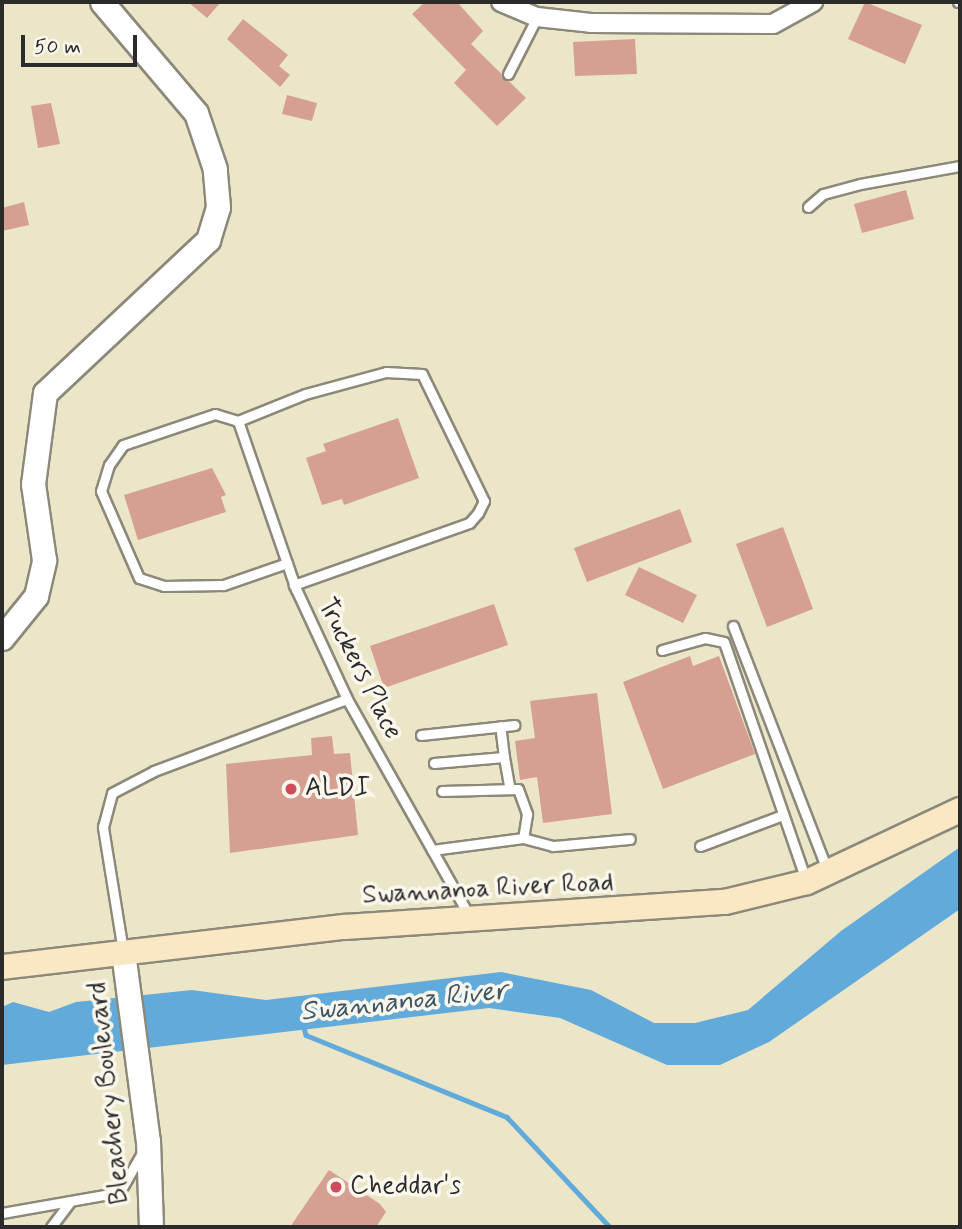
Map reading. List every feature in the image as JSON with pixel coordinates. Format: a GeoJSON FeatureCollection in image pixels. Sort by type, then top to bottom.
{"type":"FeatureCollection","features":[{"type":"Feature","properties":{"kind":"main road","name":"Swannanoa River Road"},"geometry":{"type":"LineString","coordinates":[[2,967],[345,927],[682,909],[818,877],[960,810]]}},
{"type":"Feature","properties":{"kind":"street"},"geometry":{"type":"LineString","coordinates":[[2,638],[36,596],[44,560],[33,446],[45,393],[208,240],[218,207],[215,169],[196,113],[102,2]]}},
{"type":"Feature","properties":{"kind":"street"},"geometry":{"type":"LineString","coordinates":[[500,2],[537,17],[773,24],[813,2]]}},
{"type":"Feature","properties":{"kind":"street","name":"Bleachery Boulevard"},"geometry":{"type":"LineString","coordinates":[[123,952],[148,1141],[151,1227]]}},
{"type":"Feature","properties":{"kind":"lane"},"geometry":{"type":"LineString","coordinates":[[508,74],[537,17]]}},
{"type":"Feature","properties":{"kind":"lane"},"geometry":{"type":"LineString","coordinates":[[807,207],[823,194],[860,184],[960,166]]}},
{"type":"Feature","properties":{"kind":"lane"},"geometry":{"type":"LineString","coordinates":[[287,563],[223,585],[164,586],[139,578],[101,491],[123,445],[215,414],[238,421],[305,394],[413,369],[433,389],[484,501],[469,523],[294,585]]}},
{"type":"Feature","properties":{"kind":"lane","name":"Truckers Place"},"geometry":{"type":"LineString","coordinates":[[238,421],[294,585],[346,699],[472,922]]}},
{"type":"Feature","properties":{"kind":"lane"},"geometry":{"type":"LineString","coordinates":[[733,626],[818,877]]}},
{"type":"Feature","properties":{"kind":"lane"},"geometry":{"type":"LineString","coordinates":[[662,650],[705,638],[724,642],[783,815],[818,877]]}},
{"type":"Feature","properties":{"kind":"lane"},"geometry":{"type":"LineString","coordinates":[[123,952],[103,827],[112,793],[154,771],[346,699]]}},
{"type":"Feature","properties":{"kind":"lane"},"geometry":{"type":"LineString","coordinates":[[421,735],[514,725]]}},
{"type":"Feature","properties":{"kind":"lane"},"geometry":{"type":"LineString","coordinates":[[500,726],[509,785]]}},
{"type":"Feature","properties":{"kind":"lane"},"geometry":{"type":"LineString","coordinates":[[434,763],[505,757]]}},
{"type":"Feature","properties":{"kind":"lane"},"geometry":{"type":"LineString","coordinates":[[442,791],[509,785],[518,789],[527,814],[523,838]]}},
{"type":"Feature","properties":{"kind":"lane"},"geometry":{"type":"LineString","coordinates":[[700,846],[783,815]]}},
{"type":"Feature","properties":{"kind":"lane"},"geometry":{"type":"LineString","coordinates":[[432,850],[523,838],[553,846],[630,839]]}},
{"type":"Feature","properties":{"kind":"lane"},"geometry":{"type":"LineString","coordinates":[[2,1213],[70,1202],[123,1186],[148,1141]]}},
{"type":"Feature","properties":{"kind":"lane"},"geometry":{"type":"LineString","coordinates":[[51,1227],[70,1202]]}},
{"type":"Feature","properties":{"kind":"water","name":"Swannanoa River"},"geometry":{"type":"Polygon","coordinates":[[[960,847],[960,909],[769,1042],[720,1065],[667,1065],[560,1018],[489,1008],[2,1065],[2,1007],[13,1002],[49,1012],[76,1002],[192,990],[266,1000],[501,972],[591,990],[654,1023],[695,1023],[748,1010],[841,931],[960,847]]]}},
{"type":"Feature","properties":{"kind":"building"},"geometry":{"type":"Polygon","coordinates":[[[188,2],[221,2],[207,18],[188,2]]]}},
{"type":"Feature","properties":{"kind":"building"},"geometry":{"type":"Polygon","coordinates":[[[425,2],[458,3],[483,31],[471,44],[526,98],[497,126],[454,83],[466,70],[412,14],[425,2]]]}},
{"type":"Feature","properties":{"kind":"building"},"geometry":{"type":"Polygon","coordinates":[[[865,2],[922,25],[905,64],[848,39],[865,2]]]}},
{"type":"Feature","properties":{"kind":"building"},"geometry":{"type":"Polygon","coordinates":[[[243,19],[288,55],[279,66],[290,75],[280,87],[227,39],[243,19]]]}},
{"type":"Feature","properties":{"kind":"building"},"geometry":{"type":"Polygon","coordinates":[[[635,39],[637,74],[575,76],[573,42],[635,39]]]}},
{"type":"Feature","properties":{"kind":"building"},"geometry":{"type":"Polygon","coordinates":[[[287,95],[317,103],[312,121],[282,114],[287,95]]]}},
{"type":"Feature","properties":{"kind":"building"},"geometry":{"type":"Polygon","coordinates":[[[51,103],[60,144],[38,148],[31,106],[51,103]]]}},
{"type":"Feature","properties":{"kind":"building"},"geometry":{"type":"Polygon","coordinates":[[[906,190],[914,219],[862,233],[854,204],[906,190]]]}},
{"type":"Feature","properties":{"kind":"building"},"geometry":{"type":"Polygon","coordinates":[[[24,202],[29,225],[2,231],[2,208],[24,202]]]}},
{"type":"Feature","properties":{"kind":"building"},"geometry":{"type":"Polygon","coordinates":[[[398,418],[419,478],[344,505],[342,499],[322,505],[306,458],[326,451],[323,444],[398,418]]]}},
{"type":"Feature","properties":{"kind":"building"},"geometry":{"type":"Polygon","coordinates":[[[212,468],[226,495],[221,497],[226,512],[138,540],[124,495],[212,468]]]}},
{"type":"Feature","properties":{"kind":"building"},"geometry":{"type":"Polygon","coordinates":[[[680,509],[692,542],[587,582],[574,548],[680,509]]]}},
{"type":"Feature","properties":{"kind":"building"},"geometry":{"type":"Polygon","coordinates":[[[783,527],[813,609],[767,627],[736,544],[783,527]]]}},
{"type":"Feature","properties":{"kind":"building"},"geometry":{"type":"Polygon","coordinates":[[[639,567],[697,595],[683,623],[625,595],[639,567]]]}},
{"type":"Feature","properties":{"kind":"building"},"geometry":{"type":"Polygon","coordinates":[[[494,604],[508,645],[384,688],[370,646],[494,604]]]}},
{"type":"Feature","properties":{"kind":"building"},"geometry":{"type":"Polygon","coordinates":[[[690,656],[693,666],[719,656],[755,754],[663,789],[623,682],[690,656]]]}},
{"type":"Feature","properties":{"kind":"building"},"geometry":{"type":"Polygon","coordinates":[[[597,693],[612,814],[543,823],[537,777],[520,780],[515,741],[535,738],[530,701],[597,693]]]}},
{"type":"Feature","properties":{"kind":"building","name":"ALDI"},"geometry":{"type":"Polygon","coordinates":[[[332,736],[334,754],[350,753],[358,835],[230,853],[226,764],[312,755],[311,738],[332,736]]]}},
{"type":"Feature","properties":{"kind":"building","name":"Cheddar's"},"geometry":{"type":"Polygon","coordinates":[[[329,1170],[380,1204],[386,1212],[376,1227],[290,1227],[329,1170]]]}},
{"type":"Feature","properties":{"kind":"waterway","name":"Swannanoa River"},"geometry":{"type":"LineString","coordinates":[[304,1027],[306,1035],[507,1117],[610,1227]]}},
{"type":"Feature","properties":{"kind":"place","name":"ALDI"},"geometry":{"type":"Point","coordinates":[291,789]}},
{"type":"Feature","properties":{"kind":"place","name":"Cheddar's"},"geometry":{"type":"Point","coordinates":[336,1187]}}]}
